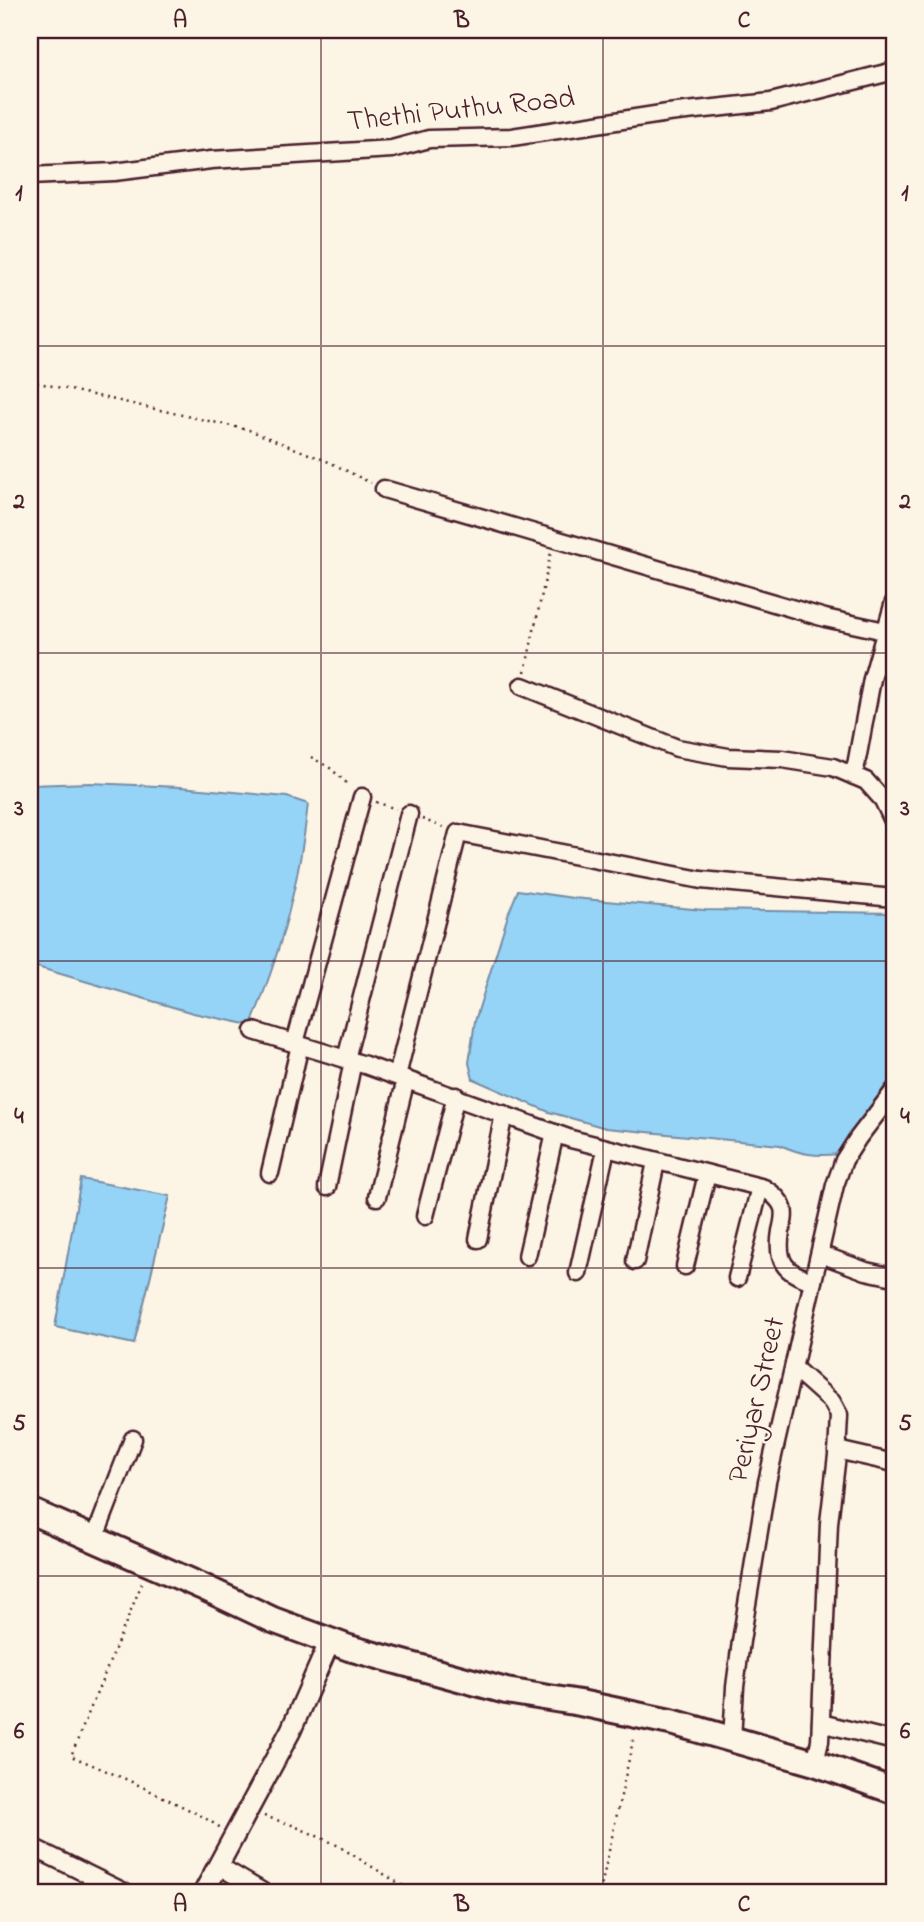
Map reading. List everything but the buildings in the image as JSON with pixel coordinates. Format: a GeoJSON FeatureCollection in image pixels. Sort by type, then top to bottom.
{"type":"FeatureCollection","features":[{"type":"Feature","properties":{"kind":"main road"},"geometry":{"type":"LineString","coordinates":[[30,1511],[273,1620],[330,1641],[437,1674],[506,1691],[639,1716],[732,1740],[815,1763],[894,1791]]}},
{"type":"Feature","properties":{"kind":"street","name":"Thethi Puthu Road"},"geometry":{"type":"LineString","coordinates":[[30,176],[114,172],[225,159],[391,149],[429,139],[512,137],[668,113],[771,102],[894,71]]}},
{"type":"Feature","properties":{"kind":"street"},"geometry":{"type":"LineString","coordinates":[[384,489],[825,618],[891,632]]}},
{"type":"Feature","properties":{"kind":"street"},"geometry":{"type":"LineString","coordinates":[[854,776],[872,679],[891,632],[894,602]]}},
{"type":"Feature","properties":{"kind":"street"},"geometry":{"type":"LineString","coordinates":[[522,686],[677,748],[728,757],[782,759],[832,767],[866,781],[883,800],[894,823]]}},
{"type":"Feature","properties":{"kind":"street"},"geometry":{"type":"LineString","coordinates":[[270,1173],[298,1044],[362,797]]}},
{"type":"Feature","properties":{"kind":"street"},"geometry":{"type":"LineString","coordinates":[[327,1187],[349,1060],[409,814]]}},
{"type":"Feature","properties":{"kind":"street"},"geometry":{"type":"LineString","coordinates":[[377,1197],[458,833],[701,880],[894,898]]}},
{"type":"Feature","properties":{"kind":"street"},"geometry":{"type":"LineString","coordinates":[[254,1031],[402,1077],[606,1149],[760,1187],[774,1195],[783,1206],[780,1247],[784,1265],[793,1274],[813,1281]]}},
{"type":"Feature","properties":{"kind":"street","name":"Periyar Street"},"geometry":{"type":"LineString","coordinates":[[732,1740],[736,1675],[761,1516],[835,1185],[844,1160],[894,1091]]}},
{"type":"Feature","properties":{"kind":"street"},"geometry":{"type":"LineString","coordinates":[[425,1216],[456,1096]]}},
{"type":"Feature","properties":{"kind":"street"},"geometry":{"type":"LineString","coordinates":[[478,1239],[504,1114]]}},
{"type":"Feature","properties":{"kind":"street"},"geometry":{"type":"LineString","coordinates":[[527,1256],[555,1133]]}},
{"type":"Feature","properties":{"kind":"street"},"geometry":{"type":"LineString","coordinates":[[578,1273],[606,1149]]}},
{"type":"Feature","properties":{"kind":"street"},"geometry":{"type":"LineString","coordinates":[[635,1261],[656,1162]]}},
{"type":"Feature","properties":{"kind":"street"},"geometry":{"type":"LineString","coordinates":[[685,1266],[707,1174]]}},
{"type":"Feature","properties":{"kind":"street"},"geometry":{"type":"LineString","coordinates":[[737,1278],[760,1187]]}},
{"type":"Feature","properties":{"kind":"street"},"geometry":{"type":"LineString","coordinates":[[820,1254],[866,1271],[894,1277]]}},
{"type":"Feature","properties":{"kind":"street"},"geometry":{"type":"LineString","coordinates":[[794,1368],[832,1402],[839,1415],[829,1523],[821,1723],[815,1763]]}},
{"type":"Feature","properties":{"kind":"street"},"geometry":{"type":"LineString","coordinates":[[93,1540],[133,1439]]}},
{"type":"Feature","properties":{"kind":"street"},"geometry":{"type":"LineString","coordinates":[[837,1450],[894,1462]]}},
{"type":"Feature","properties":{"kind":"street"},"geometry":{"type":"LineString","coordinates":[[204,1892],[291,1730],[330,1641]]}},
{"type":"Feature","properties":{"kind":"street"},"geometry":{"type":"LineString","coordinates":[[821,1723],[894,1741]]}},
{"type":"Feature","properties":{"kind":"street"},"geometry":{"type":"LineString","coordinates":[[30,1846],[124,1892]]}},
{"type":"Feature","properties":{"kind":"street"},"geometry":{"type":"LineString","coordinates":[[219,1866],[263,1892]]}},
{"type":"Feature","properties":{"kind":"path"},"geometry":{"type":"LineString","coordinates":[[30,381],[249,430],[329,462],[384,489]]}},
{"type":"Feature","properties":{"kind":"path"},"geometry":{"type":"LineString","coordinates":[[522,686],[554,539]]}},
{"type":"Feature","properties":{"kind":"path"},"geometry":{"type":"LineString","coordinates":[[311,757],[330,768],[362,797],[458,833]]}},
{"type":"Feature","properties":{"kind":"path"},"geometry":{"type":"LineString","coordinates":[[150,1564],[71,1756],[200,1815],[234,1836]]}},
{"type":"Feature","properties":{"kind":"path"},"geometry":{"type":"LineString","coordinates":[[600,1892],[639,1716]]}},
{"type":"Feature","properties":{"kind":"path"},"geometry":{"type":"LineString","coordinates":[[246,1812],[292,1825],[335,1844],[413,1892]]}},
{"type":"Feature","properties":{"kind":"water"},"geometry":{"type":"Polygon","coordinates":[[[90,783],[180,787],[287,797],[308,804],[300,861],[287,917],[271,972],[251,1025],[193,1013],[30,965],[30,785],[90,783]]]}},
{"type":"Feature","properties":{"kind":"water"},"geometry":{"type":"Polygon","coordinates":[[[518,890],[704,910],[894,913],[893,1075],[838,1154],[822,1155],[801,1153],[780,1145],[606,1128],[549,1112],[473,1079],[469,1063],[475,1021],[518,890]]]}},
{"type":"Feature","properties":{"kind":"water"},"geometry":{"type":"Polygon","coordinates":[[[81,1179],[170,1196],[134,1344],[55,1327],[81,1179]]]}}]}
